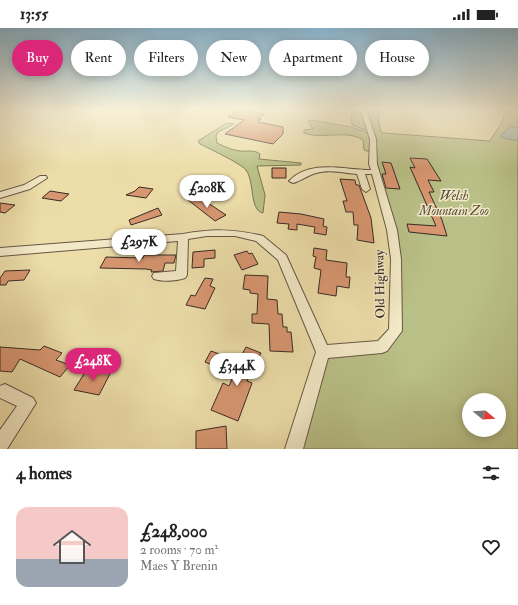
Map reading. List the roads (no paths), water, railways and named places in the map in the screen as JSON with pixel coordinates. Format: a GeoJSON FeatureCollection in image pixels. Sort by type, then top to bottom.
{"type":"FeatureCollection","features":[{"type":"Feature","properties":{"kind":"street","name":"Old Highway"},"geometry":{"type":"LineString","coordinates":[[323,352],[382,347],[395,331],[396,259],[393,238],[373,164],[373,139],[370,129]]}},
{"type":"Feature","properties":{"kind":"street"},"geometry":{"type":"LineString","coordinates":[[293,181],[312,171],[324,169],[376,172]]}},
{"type":"Feature","properties":{"kind":"street"},"geometry":{"type":"LineString","coordinates":[[360,172],[366,189]]}},
{"type":"Feature","properties":{"kind":"street"},"geometry":{"type":"LineString","coordinates":[[0,195],[27,187],[43,178]]}},
{"type":"Feature","properties":{"kind":"street"},"geometry":{"type":"LineString","coordinates":[[0,252],[183,237],[207,232],[235,233],[259,238],[282,258],[323,352],[294,449]]}},
{"type":"Feature","properties":{"kind":"street"},"geometry":{"type":"LineString","coordinates":[[158,276],[181,275],[183,237]]}},
{"type":"Feature","properties":{"kind":"street"},"geometry":{"type":"LineString","coordinates":[[0,444],[28,403],[5,392]]}},
{"type":"Feature","properties":{"kind":"water"},"geometry":{"type":"Polygon","coordinates":[[[508,129],[518,129],[518,141],[500,136],[508,129]]]}},
{"type":"Feature","properties":{"kind":"park label","name":"Welsh Mountain Zoo"},"geometry":{"type":"Point","coordinates":[454,204]}}]}
